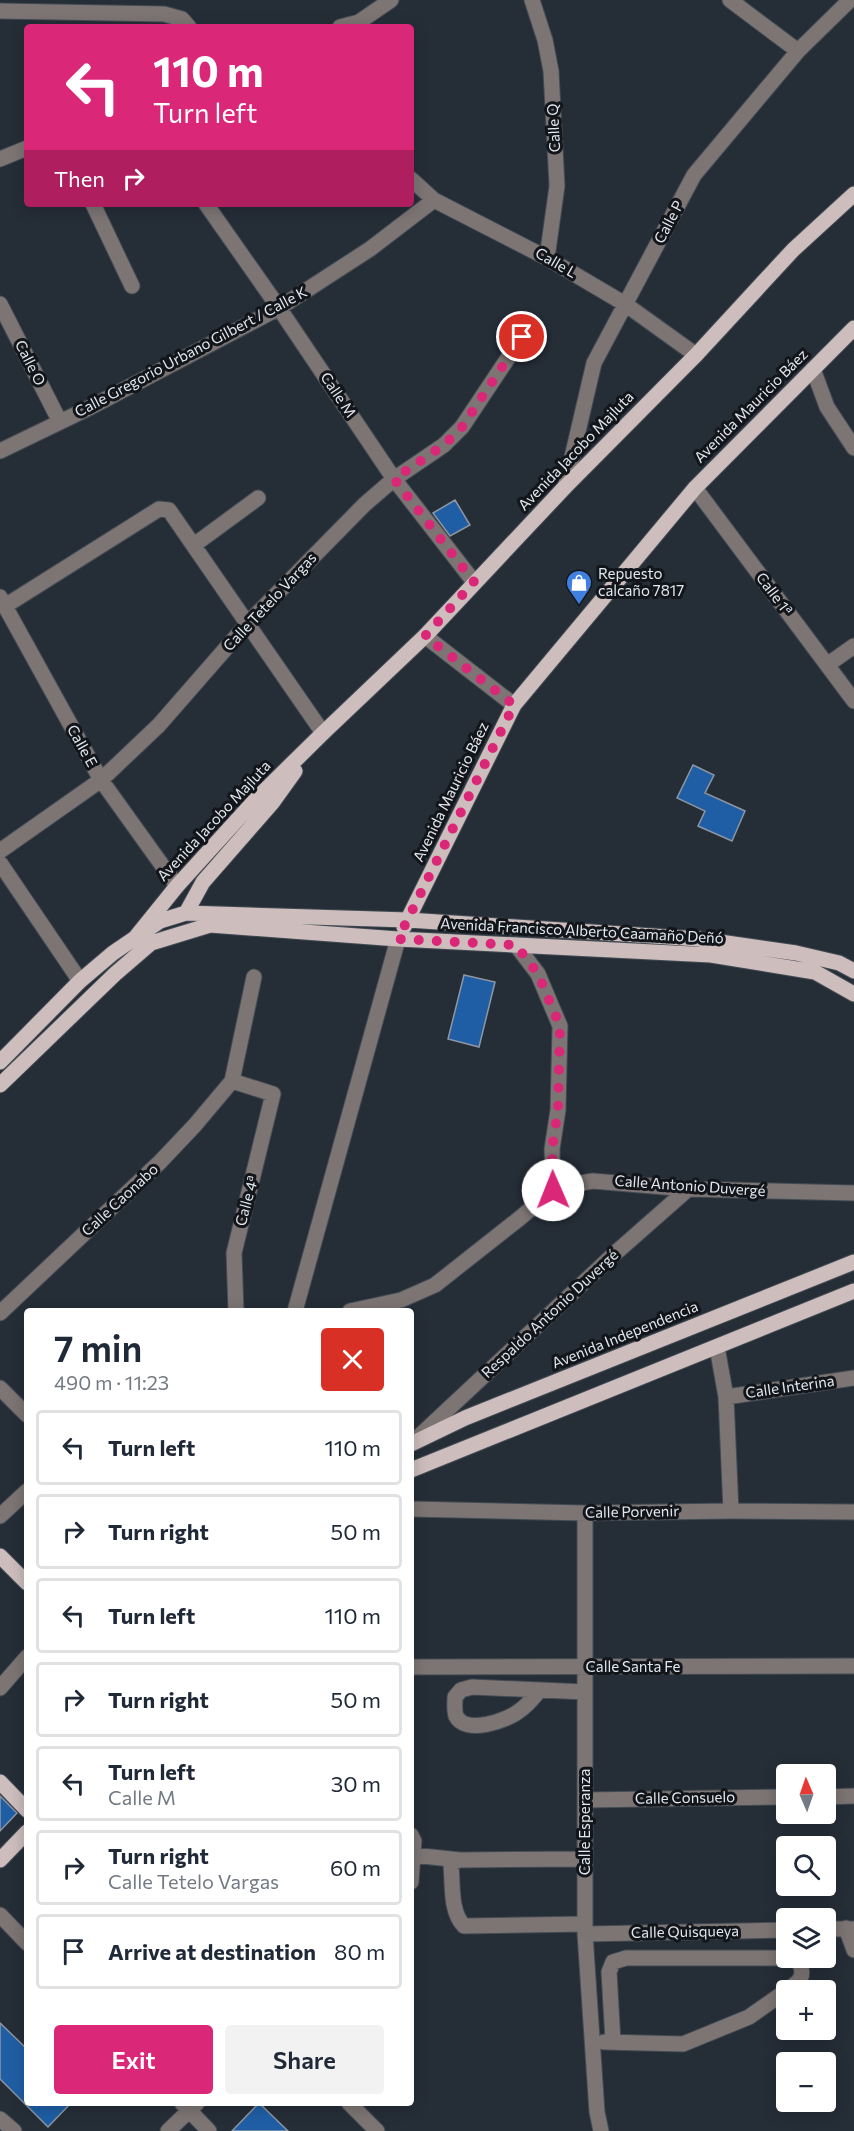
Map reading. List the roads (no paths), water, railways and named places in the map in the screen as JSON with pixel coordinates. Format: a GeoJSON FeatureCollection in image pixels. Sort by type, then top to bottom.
{"type":"FeatureCollection","features":[{"type":"Feature","properties":{"kind":"main road","name":"Avenida Jacobo Majluta"},"geometry":{"type":"LineString","coordinates":[[135,938],[177,886],[257,798],[425,636],[565,487],[696,355],[793,250],[854,194]]}},
{"type":"Feature","properties":{"kind":"main road","name":"Avenida Mauricio Báez"},"geometry":{"type":"LineString","coordinates":[[398,939],[514,705],[695,488],[854,328]]}},
{"type":"Feature","properties":{"kind":"main road","name":"Avenida Jacobo Majluta"},"geometry":{"type":"LineString","coordinates":[[186,913],[203,882],[272,803],[323,733]]}},
{"type":"Feature","properties":{"kind":"main road","name":"Avenida Francisco Alberto Caamaño Deñó"},"geometry":{"type":"LineString","coordinates":[[0,1062],[80,981],[113,952],[160,921],[186,913],[408,920],[699,939],[796,953],[839,963],[854,972]]}},
{"type":"Feature","properties":{"kind":"main road","name":"Avenida Francisco Alberto Caamaño Deñó"},"geometry":{"type":"LineString","coordinates":[[0,1086],[151,943],[210,925],[398,939],[711,955],[815,972],[854,994]]}},
{"type":"Feature","properties":{"kind":"main road","name":"Avenida Independencia"},"geometry":{"type":"LineString","coordinates":[[414,1442],[465,1418],[854,1262]]}},
{"type":"Feature","properties":{"kind":"main road"},"geometry":{"type":"LineString","coordinates":[[414,1469],[854,1292]]}},
{"type":"Feature","properties":{"kind":"main road"},"geometry":{"type":"LineString","coordinates":[[0,1556],[24,1580]]}},
{"type":"Feature","properties":{"kind":"main road"},"geometry":{"type":"LineString","coordinates":[[0,1782],[24,1807]]}},
{"type":"Feature","properties":{"kind":"main road"},"geometry":{"type":"LineString","coordinates":[[0,1860],[24,1835]]}},
{"type":"Feature","properties":{"kind":"street"},"geometry":{"type":"LineString","coordinates":[[351,24],[359,22],[391,0]]}},
{"type":"Feature","properties":{"kind":"street","name":"Calle Q"},"geometry":{"type":"LineString","coordinates":[[532,0],[545,40],[551,71],[557,186],[548,258]]}},
{"type":"Feature","properties":{"kind":"street"},"geometry":{"type":"LineString","coordinates":[[730,0],[798,51]]}},
{"type":"Feature","properties":{"kind":"street","name":"Calle P"},"geometry":{"type":"LineString","coordinates":[[565,487],[594,363],[694,175],[798,51],[849,0]]}},
{"type":"Feature","properties":{"kind":"street"},"geometry":{"type":"LineString","coordinates":[[0,11],[74,6],[164,14],[183,19],[187,24]]}},
{"type":"Feature","properties":{"kind":"street"},"geometry":{"type":"LineString","coordinates":[[0,159],[24,149]]}},
{"type":"Feature","properties":{"kind":"street","name":"Calle L"},"geometry":{"type":"LineString","coordinates":[[414,182],[434,200],[548,258],[625,304],[696,355]]}},
{"type":"Feature","properties":{"kind":"street","name":"Calle Gregorio Urbano Gilbert / Calle K"},"geometry":{"type":"LineString","coordinates":[[0,451],[89,408],[279,308],[370,249],[434,200]]}},
{"type":"Feature","properties":{"kind":"street"},"geometry":{"type":"LineString","coordinates":[[94,207],[132,286]]}},
{"type":"Feature","properties":{"kind":"street","name":"Calle M"},"geometry":{"type":"LineString","coordinates":[[208,207],[394,479],[474,582]]}},
{"type":"Feature","properties":{"kind":"street","name":"Calle O"},"geometry":{"type":"LineString","coordinates":[[0,304],[60,422]]}},
{"type":"Feature","properties":{"kind":"street","name":"Calle Tetelo Vargas"},"geometry":{"type":"LineString","coordinates":[[0,851],[101,780],[159,725],[248,623],[364,505],[394,479],[444,445],[462,427],[522,337]]}},
{"type":"Feature","properties":{"kind":"street"},"geometry":{"type":"LineString","coordinates":[[813,369],[827,407],[854,448]]}},
{"type":"Feature","properties":{"kind":"street","name":"Calle 1ª"},"geometry":{"type":"LineString","coordinates":[[695,488],[854,701]]}},
{"type":"Feature","properties":{"kind":"street"},"geometry":{"type":"LineString","coordinates":[[194,545],[258,498]]}},
{"type":"Feature","properties":{"kind":"street"},"geometry":{"type":"LineString","coordinates":[[2,602],[159,509],[169,510],[323,733]]}},
{"type":"Feature","properties":{"kind":"street","name":"Calle E"},"geometry":{"type":"LineString","coordinates":[[2,602],[101,780],[177,886]]}},
{"type":"Feature","properties":{"kind":"street"},"geometry":{"type":"LineString","coordinates":[[425,636],[514,705]]}},
{"type":"Feature","properties":{"kind":"street"},"geometry":{"type":"LineString","coordinates":[[827,665],[854,646]]}},
{"type":"Feature","properties":{"kind":"street"},"geometry":{"type":"LineString","coordinates":[[0,863],[80,981]]}},
{"type":"Feature","properties":{"kind":"street","name":"Avenida Mauricio Báez"},"geometry":{"type":"LineString","coordinates":[[296,1308],[398,939]]}},
{"type":"Feature","properties":{"kind":"street"},"geometry":{"type":"LineString","coordinates":[[516,945],[538,974],[560,1026],[558,1110],[552,1149],[553,1190]]}},
{"type":"Feature","properties":{"kind":"street"},"geometry":{"type":"LineString","coordinates":[[232,1081],[254,977]]}},
{"type":"Feature","properties":{"kind":"street","name":"Calle 4ª"},"geometry":{"type":"LineString","coordinates":[[232,1081],[273,1093],[234,1253],[236,1308]]}},
{"type":"Feature","properties":{"kind":"street","name":"Calle Caonabo"},"geometry":{"type":"LineString","coordinates":[[0,1313],[160,1162],[232,1081]]}},
{"type":"Feature","properties":{"kind":"street","name":"Calle Antonio Duvergé"},"geometry":{"type":"LineString","coordinates":[[364,1308],[401,1300],[435,1286],[553,1190],[593,1181],[688,1189],[854,1193]]}},
{"type":"Feature","properties":{"kind":"street","name":"Respaldo Antonio Duvergé"},"geometry":{"type":"LineString","coordinates":[[414,1441],[612,1256],[688,1189]]}},
{"type":"Feature","properties":{"kind":"street"},"geometry":{"type":"LineString","coordinates":[[717,1347],[726,1397],[731,1510]]}},
{"type":"Feature","properties":{"kind":"street","name":"Calle Interina"},"geometry":{"type":"LineString","coordinates":[[726,1397],[854,1378]]}},
{"type":"Feature","properties":{"kind":"street"},"geometry":{"type":"LineString","coordinates":[[0,1388],[24,1412]]}},
{"type":"Feature","properties":{"kind":"street"},"geometry":{"type":"LineString","coordinates":[[0,1516],[24,1494]]}},
{"type":"Feature","properties":{"kind":"street","name":"Calle Porvenir"},"geometry":{"type":"LineString","coordinates":[[414,1509],[585,1513],[731,1510],[854,1512]]}},
{"type":"Feature","properties":{"kind":"street","name":"Calle Esperanza"},"geometry":{"type":"LineString","coordinates":[[585,1513],[585,1929],[599,2130]]}},
{"type":"Feature","properties":{"kind":"street"},"geometry":{"type":"LineString","coordinates":[[0,1688],[24,1660]]}},
{"type":"Feature","properties":{"kind":"street","name":"Calle Santa Fe"},"geometry":{"type":"LineString","coordinates":[[414,1667],[854,1666]]}},
{"type":"Feature","properties":{"kind":"street"},"geometry":{"type":"LineString","coordinates":[[539,1691],[518,1712],[496,1722],[468,1726],[456,1715],[455,1697],[461,1690],[472,1687],[585,1692]]}},
{"type":"Feature","properties":{"kind":"street"},"geometry":{"type":"LineString","coordinates":[[836,1797],[854,1796]]}},
{"type":"Feature","properties":{"kind":"street","name":"Calle Consuelo"},"geometry":{"type":"LineString","coordinates":[[585,1800],[776,1797]]}},
{"type":"Feature","properties":{"kind":"street"},"geometry":{"type":"LineString","coordinates":[[414,1855],[460,1860],[585,1859]]}},
{"type":"Feature","properties":{"kind":"street","name":"Calle Quisqueya"},"geometry":{"type":"LineString","coordinates":[[460,1860],[451,1866],[455,1907],[459,1920],[464,1926],[776,1930]]}},
{"type":"Feature","properties":{"kind":"street"},"geometry":{"type":"LineString","coordinates":[[0,1915],[24,1940]]}},
{"type":"Feature","properties":{"kind":"street"},"geometry":{"type":"LineString","coordinates":[[850,1928],[854,1950]]}},
{"type":"Feature","properties":{"kind":"street"},"geometry":{"type":"LineString","coordinates":[[612,2042],[609,1972],[613,1962],[626,1958],[789,1958],[798,1960],[803,1970],[799,1980]]}},
{"type":"Feature","properties":{"kind":"street"},"geometry":{"type":"LineString","coordinates":[[592,2042],[683,2044],[749,2017],[776,1999]]}},
{"type":"Feature","properties":{"kind":"street"},"geometry":{"type":"LineString","coordinates":[[168,2131],[190,2106],[209,2131]]}},
{"type":"Feature","properties":{"kind":"street"},"geometry":{"type":"LineString","coordinates":[[352,2106],[377,2131]]}},
{"type":"Feature","properties":{"kind":"street"},"geometry":{"type":"LineString","coordinates":[[0,2118],[14,2131]]}},
{"type":"Feature","properties":{"kind":"place","name":"Repuesto calcaño 7817"},"geometry":{"type":"Point","coordinates":[579,606]}}]}
